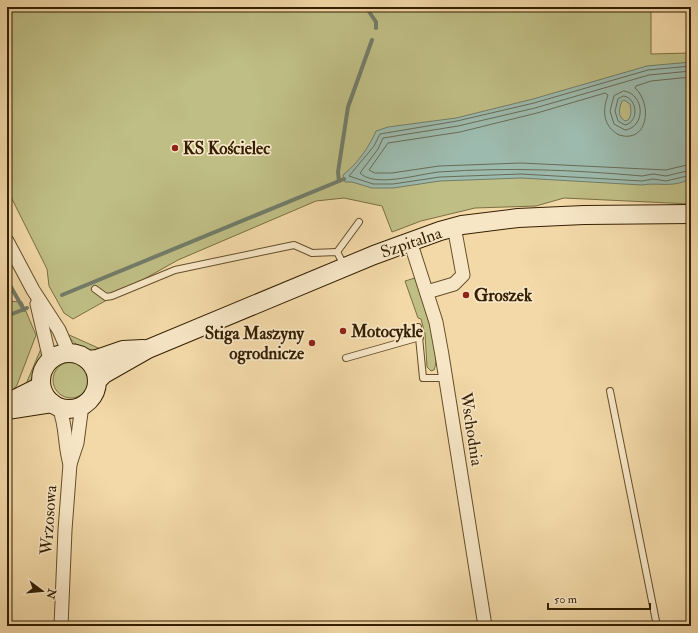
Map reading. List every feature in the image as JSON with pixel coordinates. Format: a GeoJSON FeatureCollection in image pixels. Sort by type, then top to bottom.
{"type":"FeatureCollection","features":[{"type":"Feature","properties":{"kind":"main road","name":"Szpitalna"},"geometry":{"type":"LineString","coordinates":[[99,379],[104,374],[148,348],[341,259],[410,241],[462,225],[518,218],[584,215],[691,214]]}},
{"type":"Feature","properties":{"kind":"main road","name":"Szpitalna"},"geometry":{"type":"LineString","coordinates":[[88,360],[97,359],[123,350],[148,348]]}},
{"type":"Feature","properties":{"kind":"main road"},"geometry":{"type":"LineString","coordinates":[[69,353],[77,354],[88,360],[96,371],[99,379],[94,394],[82,405],[72,410],[56,405],[46,397],[41,386],[42,372],[50,360],[58,354],[69,353]]}},
{"type":"Feature","properties":{"kind":"main road"},"geometry":{"type":"LineString","coordinates":[[7,403],[41,386]]}},
{"type":"Feature","properties":{"kind":"main road"},"geometry":{"type":"LineString","coordinates":[[7,410],[56,405]]}},
{"type":"Feature","properties":{"kind":"street"},"geometry":{"type":"LineString","coordinates":[[426,292],[454,284],[463,275],[456,237]]}},
{"type":"Feature","properties":{"kind":"street"},"geometry":{"type":"LineString","coordinates":[[7,241],[33,290],[59,330],[69,353]]}},
{"type":"Feature","properties":{"kind":"street","name":"Wschodnia"},"geometry":{"type":"LineString","coordinates":[[410,241],[436,322],[485,626]]}},
{"type":"Feature","properties":{"kind":"street"},"geometry":{"type":"LineString","coordinates":[[33,290],[46,335],[50,360]]}},
{"type":"Feature","properties":{"kind":"street","name":"Wrzosowa"},"geometry":{"type":"LineString","coordinates":[[56,405],[65,423],[66,451],[70,464]]}},
{"type":"Feature","properties":{"kind":"street","name":"Wrzosowa"},"geometry":{"type":"LineString","coordinates":[[61,626],[65,530],[70,464],[77,443],[82,405]]}},
{"type":"Feature","properties":{"kind":"lane"},"geometry":{"type":"LineString","coordinates":[[95,289],[106,297],[112,296],[175,270],[294,245],[312,253],[341,259],[359,222]]}},
{"type":"Feature","properties":{"kind":"lane"},"geometry":{"type":"LineString","coordinates":[[418,327],[424,378],[446,378]]}},
{"type":"Feature","properties":{"kind":"lane"},"geometry":{"type":"LineString","coordinates":[[346,358],[420,337]]}},
{"type":"Feature","properties":{"kind":"lane"},"geometry":{"type":"LineString","coordinates":[[610,392],[657,626]]}},
{"type":"Feature","properties":{"kind":"shaded area"},"geometry":{"type":"Polygon","coordinates":[[[7,7],[651,7],[651,54],[691,53],[691,204],[564,198],[536,206],[475,208],[421,221],[392,232],[382,206],[344,198],[316,201],[178,260],[73,319],[64,313],[49,286],[47,269],[7,189],[7,7]]]}},
{"type":"Feature","properties":{"kind":"shaded area"},"geometry":{"type":"Polygon","coordinates":[[[415,278],[426,311],[433,339],[436,362],[434,370],[431,371],[427,367],[425,334],[421,319],[418,318],[405,281],[415,278]]]}},
{"type":"Feature","properties":{"kind":"shaded area"},"geometry":{"type":"Polygon","coordinates":[[[7,301],[22,302],[36,335],[17,385],[12,392],[7,395],[7,301]]]}},
{"type":"Feature","properties":{"kind":"shaded area"},"geometry":{"type":"Polygon","coordinates":[[[67,334],[105,351],[93,351],[78,346],[67,334]]]}},
{"type":"Feature","properties":{"kind":"shaded area"},"geometry":{"type":"Polygon","coordinates":[[[43,344],[43,356],[38,371],[26,384],[43,344]]]}},
{"type":"Feature","properties":{"kind":"shaded area"},"geometry":{"type":"Polygon","coordinates":[[[75,362],[84,367],[88,373],[88,387],[84,393],[75,398],[67,398],[58,393],[54,387],[53,376],[58,367],[64,363],[75,362]]]}},
{"type":"Feature","properties":{"kind":"water"},"geometry":{"type":"Polygon","coordinates":[[[691,62],[691,177],[686,181],[674,184],[642,185],[521,178],[440,181],[393,188],[372,188],[352,182],[345,182],[343,176],[344,174],[363,154],[376,131],[388,127],[456,118],[533,99],[647,66],[691,62]],[[624,100],[622,101],[620,107],[620,115],[625,121],[628,120],[630,116],[630,104],[624,100]]]}},
{"type":"Feature","properties":{"kind":"waterway"},"geometry":{"type":"LineString","coordinates":[[366,7],[376,22],[376,28]]}},
{"type":"Feature","properties":{"kind":"waterway"},"geometry":{"type":"LineString","coordinates":[[339,181],[338,172],[348,107],[372,40]]}},
{"type":"Feature","properties":{"kind":"waterway"},"geometry":{"type":"LineString","coordinates":[[62,295],[344,179]]}},
{"type":"Feature","properties":{"kind":"waterway"},"geometry":{"type":"LineString","coordinates":[[7,280],[24,310]]}},
{"type":"Feature","properties":{"kind":"waterway"},"geometry":{"type":"LineString","coordinates":[[7,316],[27,308]]}},
{"type":"Feature","properties":{"kind":"place","name":"KS Kościelec"},"geometry":{"type":"Point","coordinates":[175,148]}},
{"type":"Feature","properties":{"kind":"place","name":"Groszek"},"geometry":{"type":"Point","coordinates":[466,295]}},
{"type":"Feature","properties":{"kind":"place","name":"Motocykle"},"geometry":{"type":"Point","coordinates":[343,331]}},
{"type":"Feature","properties":{"kind":"place","name":"Stiga Maszyny ogrodnicze"},"geometry":{"type":"Point","coordinates":[312,343]}}]}
